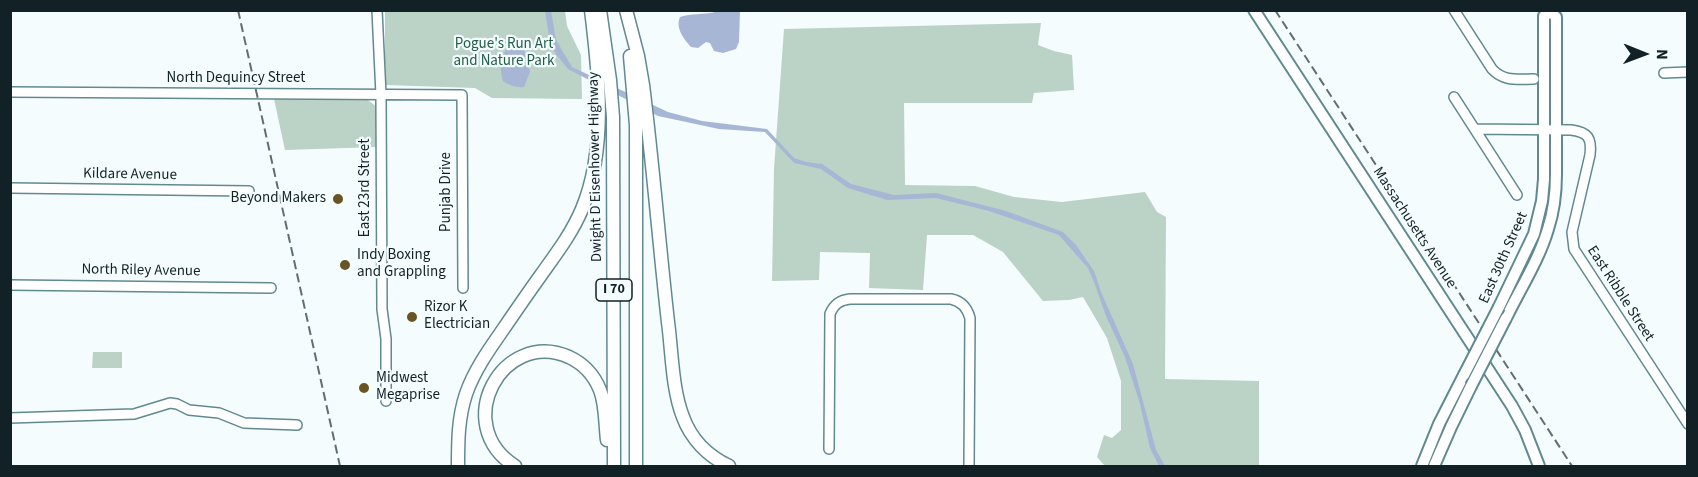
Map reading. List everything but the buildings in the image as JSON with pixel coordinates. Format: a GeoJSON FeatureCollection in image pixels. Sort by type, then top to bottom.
{"type":"FeatureCollection","features":[{"type":"Feature","properties":{"kind":"highway"},"geometry":{"type":"LineString","coordinates":[[458,466],[462,408],[477,370],[561,247],[583,207],[591,183],[598,138],[598,105],[591,10]]}},
{"type":"Feature","properties":{"kind":"highway","name":"Dwight D Eisenhower Highway"},"geometry":{"type":"LineString","coordinates":[[600,10],[613,113],[614,466]]}},
{"type":"Feature","properties":{"kind":"highway"},"geometry":{"type":"LineString","coordinates":[[625,10],[638,56],[638,82],[648,132],[665,298],[679,405],[686,424],[696,440],[709,453],[729,466]]}},
{"type":"Feature","properties":{"kind":"highway","name":"I 70"},"geometry":{"type":"LineString","coordinates":[[636,466],[638,82]]}},
{"type":"Feature","properties":{"kind":"highway"},"geometry":{"type":"LineString","coordinates":[[515,466],[499,454],[488,435],[484,414],[486,399],[494,381],[510,365],[524,357],[545,353],[571,358],[583,366],[594,378],[604,403],[609,466]]}},
{"type":"Feature","properties":{"kind":"highway"},"geometry":{"type":"LineString","coordinates":[[636,396],[641,466]]}},
{"type":"Feature","properties":{"kind":"highway"},"geometry":{"type":"LineString","coordinates":[[450,466],[458,448]]}},
{"type":"Feature","properties":{"kind":"main road","name":"Massachusetts Avenue"},"geometry":{"type":"LineString","coordinates":[[1254,10],[1512,406],[1528,436],[1539,466]]}},
{"type":"Feature","properties":{"kind":"main road","name":"East 30th Street"},"geometry":{"type":"LineString","coordinates":[[1434,466],[1471,386],[1540,250],[1551,219],[1556,185],[1550,130],[1544,16],[1550,11]]}},
{"type":"Feature","properties":{"kind":"main road","name":"East 30th Street"},"geometry":{"type":"LineString","coordinates":[[1422,466],[1439,424],[1529,244],[1540,213],[1550,130]]}},
{"type":"Feature","properties":{"kind":"street","name":"East 23rd Street"},"geometry":{"type":"LineString","coordinates":[[377,10],[381,95],[382,309],[386,339],[386,401]]}},
{"type":"Feature","properties":{"kind":"street"},"geometry":{"type":"LineString","coordinates":[[1454,10],[1497,74],[1508,79],[1534,79]]}},
{"type":"Feature","properties":{"kind":"street"},"geometry":{"type":"LineString","coordinates":[[1664,73],[1688,72]]}},
{"type":"Feature","properties":{"kind":"street","name":"North Dequincy Street"},"geometry":{"type":"LineString","coordinates":[[10,92],[462,95]]}},
{"type":"Feature","properties":{"kind":"street","name":"Punjab Drive"},"geometry":{"type":"LineString","coordinates":[[462,95],[463,288]]}},
{"type":"Feature","properties":{"kind":"street"},"geometry":{"type":"LineString","coordinates":[[1454,97],[1517,195]]}},
{"type":"Feature","properties":{"kind":"street","name":"East Ribble Street"},"geometry":{"type":"LineString","coordinates":[[1475,129],[1550,130],[1582,132],[1587,135],[1591,144],[1572,232],[1574,249],[1688,424]]}},
{"type":"Feature","properties":{"kind":"street","name":"Kildare Avenue"},"geometry":{"type":"LineString","coordinates":[[10,188],[249,191]]}},
{"type":"Feature","properties":{"kind":"street","name":"North Riley Avenue"},"geometry":{"type":"LineString","coordinates":[[10,285],[271,288]]}},
{"type":"Feature","properties":{"kind":"street"},"geometry":{"type":"LineString","coordinates":[[829,449],[830,314],[832,309],[837,303],[850,299],[951,299],[964,306],[970,318],[969,466]]}},
{"type":"Feature","properties":{"kind":"street"},"geometry":{"type":"LineString","coordinates":[[10,418],[131,414],[170,403],[189,410],[219,413],[244,423],[297,425]]}},
{"type":"Feature","properties":{"kind":"green space","name":"Pogue's Run Art and Nature Park"},"geometry":{"type":"Polygon","coordinates":[[[385,11],[565,11],[567,26],[581,55],[582,99],[492,98],[475,88],[385,85],[385,11]]]}},
{"type":"Feature","properties":{"kind":"green space"},"geometry":{"type":"Polygon","coordinates":[[[1041,23],[1038,45],[1072,55],[1074,90],[1034,93],[1032,103],[904,103],[905,185],[975,186],[1014,197],[1062,202],[1145,192],[1157,212],[1166,217],[1165,379],[1259,381],[1259,466],[1105,466],[1097,457],[1104,435],[1112,438],[1121,430],[1121,381],[1107,338],[1083,297],[1043,301],[1003,252],[973,235],[927,235],[923,290],[869,288],[870,253],[820,252],[819,280],[772,281],[774,169],[784,29],[1041,23]]]}},
{"type":"Feature","properties":{"kind":"green space"},"geometry":{"type":"Polygon","coordinates":[[[274,99],[368,100],[378,108],[377,147],[285,150],[274,99]]]}},
{"type":"Feature","properties":{"kind":"green space"},"geometry":{"type":"Polygon","coordinates":[[[93,352],[122,352],[122,368],[92,368],[93,352]]]}},
{"type":"Feature","properties":{"kind":"water"},"geometry":{"type":"Polygon","coordinates":[[[545,11],[551,11],[556,40],[572,67],[668,112],[702,121],[767,129],[794,158],[822,164],[851,184],[894,195],[936,193],[1006,211],[1063,232],[1076,245],[1094,271],[1133,364],[1156,450],[1165,466],[1159,466],[1150,448],[1140,404],[1125,357],[1106,316],[1088,268],[1059,235],[989,211],[936,198],[887,200],[848,188],[821,169],[794,163],[765,132],[719,129],[658,116],[568,69],[550,42],[545,11]]]}},
{"type":"Feature","properties":{"kind":"water"},"geometry":{"type":"Polygon","coordinates":[[[716,11],[740,11],[739,42],[736,49],[723,53],[714,51],[710,43],[706,42],[698,48],[691,47],[679,29],[680,17],[716,11]]]}},
{"type":"Feature","properties":{"kind":"water"},"geometry":{"type":"Polygon","coordinates":[[[522,42],[530,72],[524,87],[518,87],[503,81],[501,61],[509,47],[522,42]]]}},
{"type":"Feature","properties":{"kind":"railway"},"geometry":{"type":"LineString","coordinates":[[238,10],[340,466]]}},
{"type":"Feature","properties":{"kind":"railway"},"geometry":{"type":"LineString","coordinates":[[1275,10],[1572,466]]}},
{"type":"Feature","properties":{"kind":"place","name":"Beyond Makers"},"geometry":{"type":"Point","coordinates":[338,199]}},
{"type":"Feature","properties":{"kind":"place","name":"Indy Boxing and Grappling"},"geometry":{"type":"Point","coordinates":[345,265]}},
{"type":"Feature","properties":{"kind":"place","name":"Rizor K Electrician"},"geometry":{"type":"Point","coordinates":[412,317]}},
{"type":"Feature","properties":{"kind":"place","name":"Midwest Megaprise"},"geometry":{"type":"Point","coordinates":[364,388]}}]}
